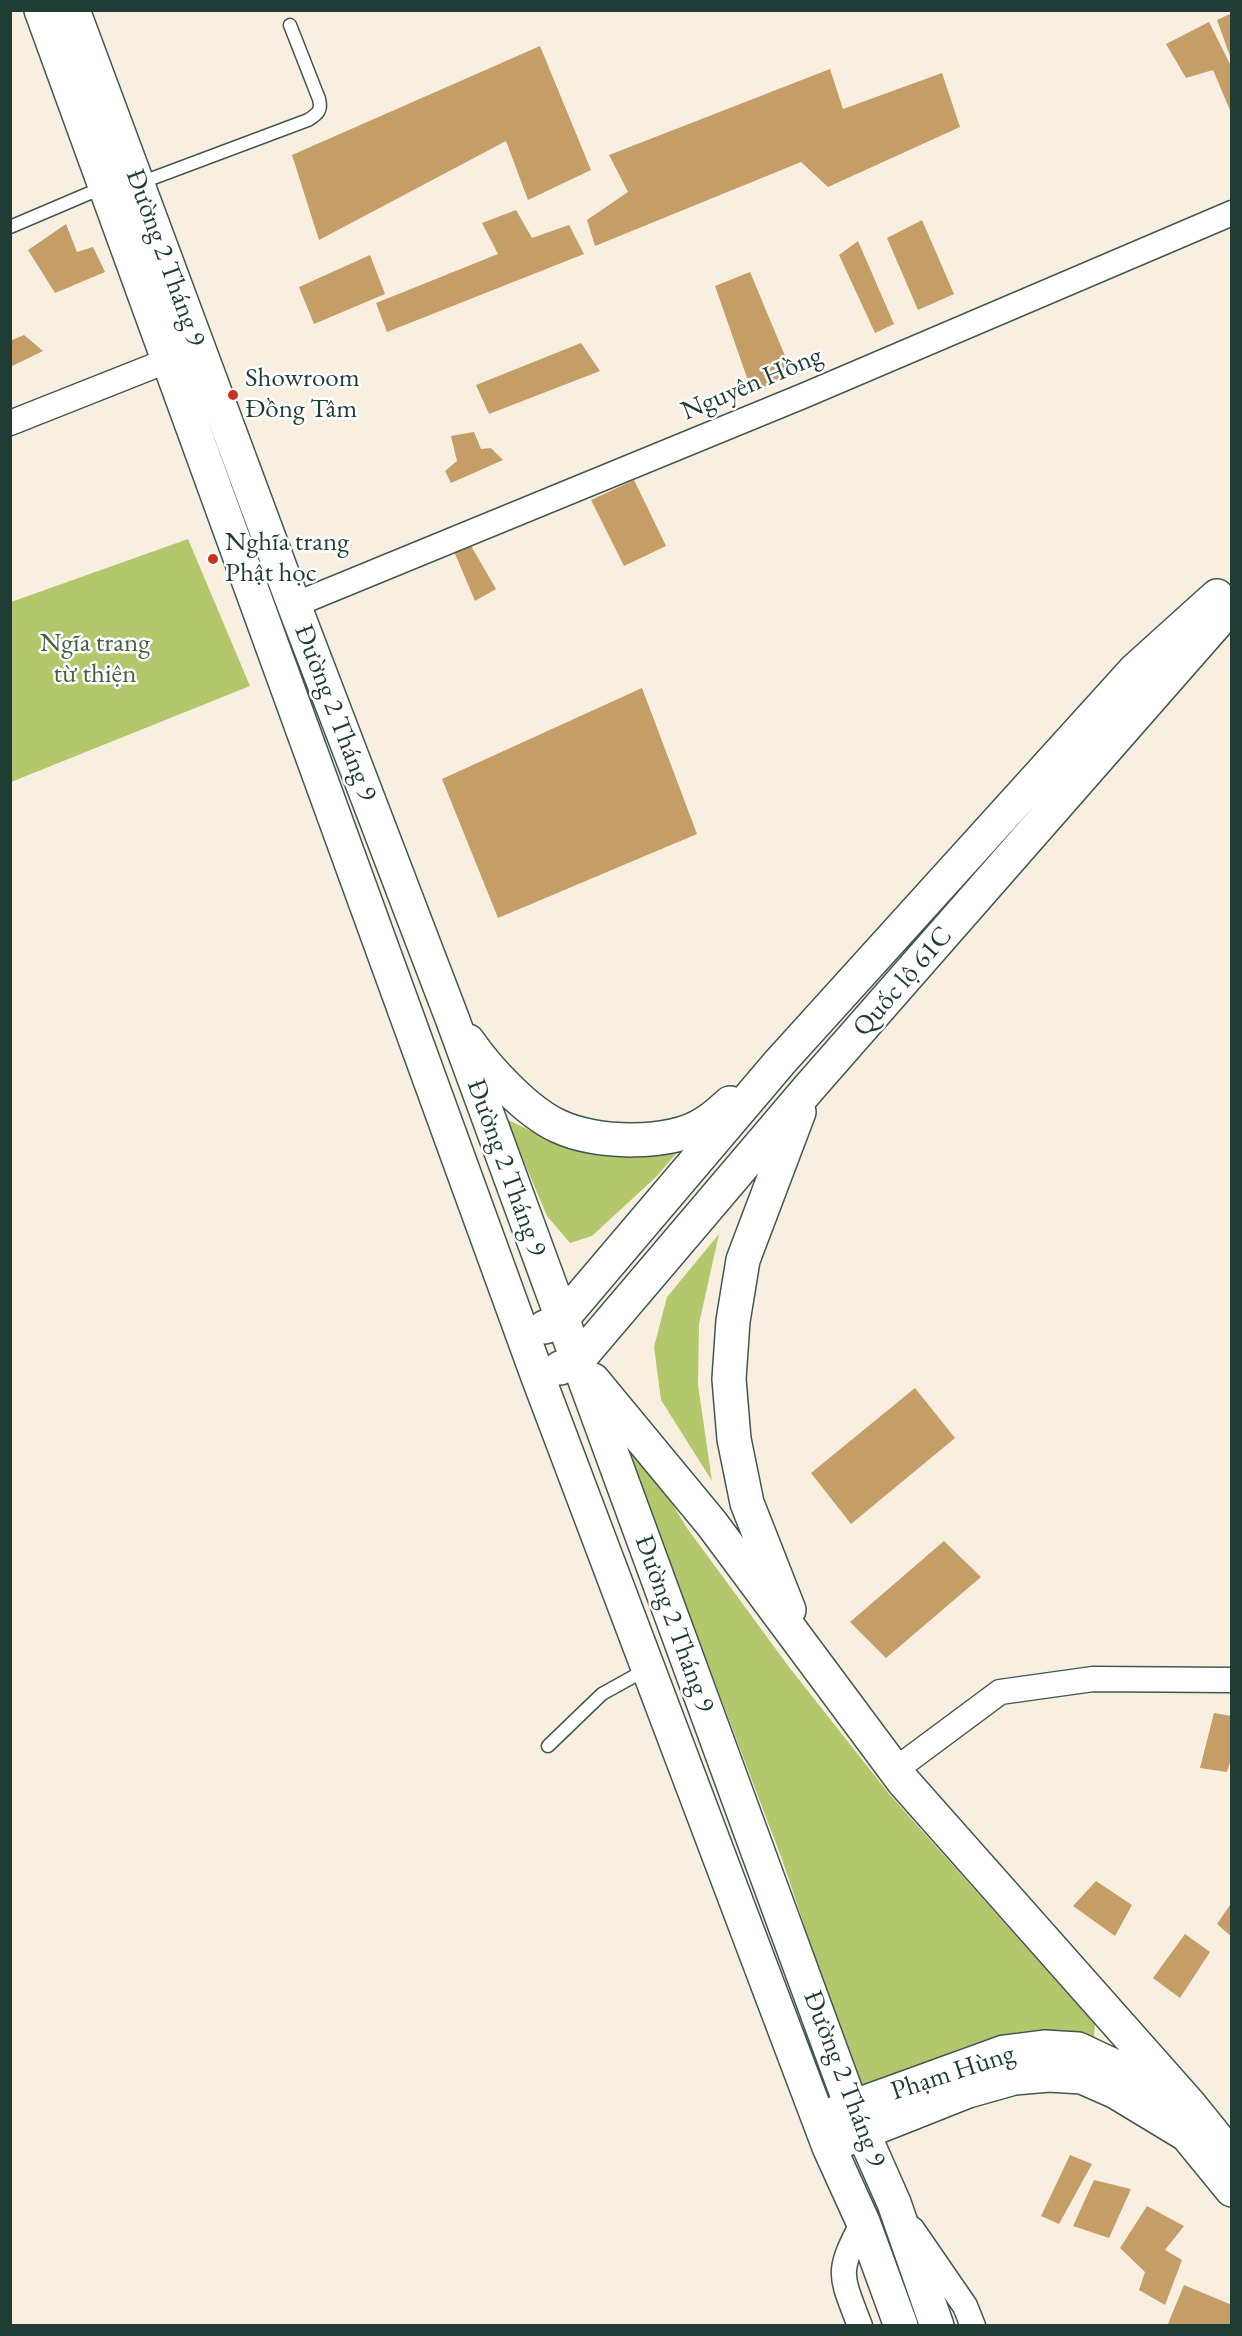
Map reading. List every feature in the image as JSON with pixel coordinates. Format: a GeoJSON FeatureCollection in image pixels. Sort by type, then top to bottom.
{"type":"FeatureCollection","features":[{"type":"Feature","properties":{"kind":"highway","name":"Đường 2 Tháng 9"},"geometry":{"type":"LineString","coordinates":[[41,10],[121,185],[294,605],[452,1018],[561,1320],[857,2120],[894,2203],[937,2325]]}},
{"type":"Feature","properties":{"kind":"highway","name":"Đường 2 Tháng 9"},"geometry":{"type":"LineString","coordinates":[[73,10],[169,360],[538,1377],[825,2133],[863,2222],[902,2325]]}},
{"type":"Feature","properties":{"kind":"highway","name":"Quốc lộ 61C"},"geometry":{"type":"LineString","coordinates":[[561,1320],[780,1062],[1135,670],[1232,583]]}},
{"type":"Feature","properties":{"kind":"highway","name":"Quốc lộ 61C"},"geometry":{"type":"LineString","coordinates":[[577,1360],[808,1089],[1232,605]]}},
{"type":"Feature","properties":{"kind":"highway"},"geometry":{"type":"LineString","coordinates":[[452,1018],[471,1045],[505,1084],[538,1113],[557,1126],[584,1135],[621,1141],[663,1138],[704,1125],[780,1062]]}},
{"type":"Feature","properties":{"kind":"highway"},"geometry":{"type":"LineString","coordinates":[[806,1653],[747,1503],[734,1439],[729,1379],[733,1321],[743,1260],[808,1089]]}},
{"type":"Feature","properties":{"kind":"highway"},"geometry":{"type":"LineString","coordinates":[[525,1336],[561,1320]]}},
{"type":"Feature","properties":{"kind":"highway"},"geometry":{"type":"LineString","coordinates":[[538,1377],[577,1360],[712,1524],[895,1770],[1190,2105]]}},
{"type":"Feature","properties":{"kind":"highway","name":"Phạm Hùng"},"geometry":{"type":"LineString","coordinates":[[825,2133],[1004,2052],[1044,2047],[1078,2049],[1161,2088],[1190,2105],[1232,2157]]}},
{"type":"Feature","properties":{"kind":"highway","name":"Phạm Hùng"},"geometry":{"type":"LineString","coordinates":[[857,2120],[1014,2078],[1049,2075],[1082,2077],[1116,2092],[1186,2135],[1232,2190]]}},
{"type":"Feature","properties":{"kind":"street","name":"Nguyên Hồng"},"geometry":{"type":"LineString","coordinates":[[294,605],[802,396],[1232,213]]}},
{"type":"Feature","properties":{"kind":"street"},"geometry":{"type":"LineString","coordinates":[[10,423],[169,360]]}},
{"type":"Feature","properties":{"kind":"street"},"geometry":{"type":"LineString","coordinates":[[895,1770],[1000,1692],[1093,1679],[1232,1680]]}},
{"type":"Feature","properties":{"kind":"street"},"geometry":{"type":"LineString","coordinates":[[894,2203],[965,2306],[973,2325]]}},
{"type":"Feature","properties":{"kind":"street"},"geometry":{"type":"LineString","coordinates":[[860,2325],[842,2277],[847,2253],[863,2222]]}},
{"type":"Feature","properties":{"kind":"lane"},"geometry":{"type":"LineString","coordinates":[[10,227],[121,185],[308,120],[318,113],[321,106],[320,99],[290,25]]}},
{"type":"Feature","properties":{"kind":"lane"},"geometry":{"type":"LineString","coordinates":[[548,1746],[602,1694],[649,1668]]}},
{"type":"Feature","properties":{"kind":"green space","name":"Ngĩa trang từ thiện"},"geometry":{"type":"Polygon","coordinates":[[[188,539],[250,686],[11,782],[11,602],[188,539]]]}},
{"type":"Feature","properties":{"kind":"green space"},"geometry":{"type":"Polygon","coordinates":[[[506,1119],[554,1142],[686,1142],[657,1176],[592,1236],[570,1243],[547,1216],[506,1119]]]}},
{"type":"Feature","properties":{"kind":"green space"},"geometry":{"type":"Polygon","coordinates":[[[719,1234],[699,1324],[698,1385],[712,1481],[661,1400],[654,1347],[667,1297],[719,1234]]]}},
{"type":"Feature","properties":{"kind":"green space"},"geometry":{"type":"Polygon","coordinates":[[[635,1443],[687,1528],[789,1667],[890,1795],[1095,2024],[1094,2037],[1081,2038],[1044,2031],[1007,2034],[949,2053],[874,2085],[857,2083],[783,1862],[626,1448],[635,1443]]]}},
{"type":"Feature","properties":{"kind":"building"},"geometry":{"type":"Polygon","coordinates":[[[1232,13],[1232,59],[1231,59],[1217,20],[1232,13]]]}},
{"type":"Feature","properties":{"kind":"building"},"geometry":{"type":"Polygon","coordinates":[[[1209,22],[1232,68],[1232,115],[1213,70],[1186,78],[1166,44],[1209,22]]]}},
{"type":"Feature","properties":{"kind":"building"},"geometry":{"type":"Polygon","coordinates":[[[540,46],[591,170],[528,200],[506,141],[319,240],[292,155],[540,46]]]}},
{"type":"Feature","properties":{"kind":"building"},"geometry":{"type":"Polygon","coordinates":[[[830,69],[843,109],[942,73],[960,127],[828,187],[801,162],[595,246],[587,220],[628,192],[609,155],[830,69]]]}},
{"type":"Feature","properties":{"kind":"building"},"geometry":{"type":"Polygon","coordinates":[[[516,210],[532,238],[569,225],[584,254],[387,332],[376,303],[498,254],[482,223],[516,210]]]}},
{"type":"Feature","properties":{"kind":"building"},"geometry":{"type":"Polygon","coordinates":[[[922,220],[954,294],[918,310],[887,238],[922,220]]]}},
{"type":"Feature","properties":{"kind":"building"},"geometry":{"type":"Polygon","coordinates":[[[66,224],[77,252],[93,247],[105,272],[55,293],[28,250],[66,224]]]}},
{"type":"Feature","properties":{"kind":"building"},"geometry":{"type":"Polygon","coordinates":[[[858,241],[894,324],[875,333],[839,255],[858,241]]]}},
{"type":"Feature","properties":{"kind":"building"},"geometry":{"type":"Polygon","coordinates":[[[370,255],[385,294],[314,324],[299,287],[370,255]]]}},
{"type":"Feature","properties":{"kind":"building"},"geometry":{"type":"Polygon","coordinates":[[[750,272],[793,375],[752,392],[715,286],[750,272]]]}},
{"type":"Feature","properties":{"kind":"building"},"geometry":{"type":"Polygon","coordinates":[[[24,335],[43,351],[10,367],[10,341],[24,335]]]}},
{"type":"Feature","properties":{"kind":"building"},"geometry":{"type":"Polygon","coordinates":[[[581,343],[600,371],[489,414],[476,385],[581,343]]]}},
{"type":"Feature","properties":{"kind":"building"},"geometry":{"type":"Polygon","coordinates":[[[474,432],[481,449],[491,448],[503,460],[451,483],[445,471],[457,461],[451,436],[474,432]]]}},
{"type":"Feature","properties":{"kind":"building"},"geometry":{"type":"Polygon","coordinates":[[[634,480],[666,546],[624,566],[591,500],[634,480]]]}},
{"type":"Feature","properties":{"kind":"building"},"geometry":{"type":"Polygon","coordinates":[[[470,544],[496,589],[475,601],[453,549],[470,544]]]}},
{"type":"Feature","properties":{"kind":"building"},"geometry":{"type":"Polygon","coordinates":[[[642,688],[697,834],[498,918],[442,779],[642,688]]]}},
{"type":"Feature","properties":{"kind":"building"},"geometry":{"type":"Polygon","coordinates":[[[915,1388],[955,1438],[851,1524],[811,1473],[915,1388]]]}},
{"type":"Feature","properties":{"kind":"building"},"geometry":{"type":"Polygon","coordinates":[[[944,1541],[981,1577],[886,1658],[850,1622],[944,1541]]]}},
{"type":"Feature","properties":{"kind":"building"},"geometry":{"type":"Polygon","coordinates":[[[1214,1713],[1232,1716],[1232,1756],[1227,1772],[1200,1768],[1214,1713]]]}},
{"type":"Feature","properties":{"kind":"building"},"geometry":{"type":"Polygon","coordinates":[[[1096,1881],[1132,1905],[1115,1936],[1073,1906],[1096,1881]]]}},
{"type":"Feature","properties":{"kind":"building"},"geometry":{"type":"Polygon","coordinates":[[[1232,1902],[1232,1937],[1217,1924],[1232,1902]]]}},
{"type":"Feature","properties":{"kind":"building"},"geometry":{"type":"Polygon","coordinates":[[[1185,1934],[1210,1952],[1180,1998],[1153,1978],[1185,1934]]]}},
{"type":"Feature","properties":{"kind":"building"},"geometry":{"type":"Polygon","coordinates":[[[1070,2155],[1092,2164],[1059,2224],[1041,2216],[1070,2155]]]}},
{"type":"Feature","properties":{"kind":"building"},"geometry":{"type":"Polygon","coordinates":[[[1094,2180],[1131,2189],[1109,2238],[1073,2226],[1094,2180]]]}},
{"type":"Feature","properties":{"kind":"building"},"geometry":{"type":"Polygon","coordinates":[[[1147,2206],[1184,2226],[1165,2250],[1182,2260],[1165,2305],[1139,2290],[1145,2272],[1120,2248],[1147,2206]]]}},
{"type":"Feature","properties":{"kind":"building"},"geometry":{"type":"Polygon","coordinates":[[[1184,2285],[1232,2305],[1232,2326],[1167,2326],[1184,2285]]]}},
{"type":"Feature","properties":{"kind":"place","name":"Showroom Đồng Tâm"},"geometry":{"type":"Point","coordinates":[233,395]}},
{"type":"Feature","properties":{"kind":"place","name":"Nghĩa trang Phật học"},"geometry":{"type":"Point","coordinates":[213,559]}}]}
